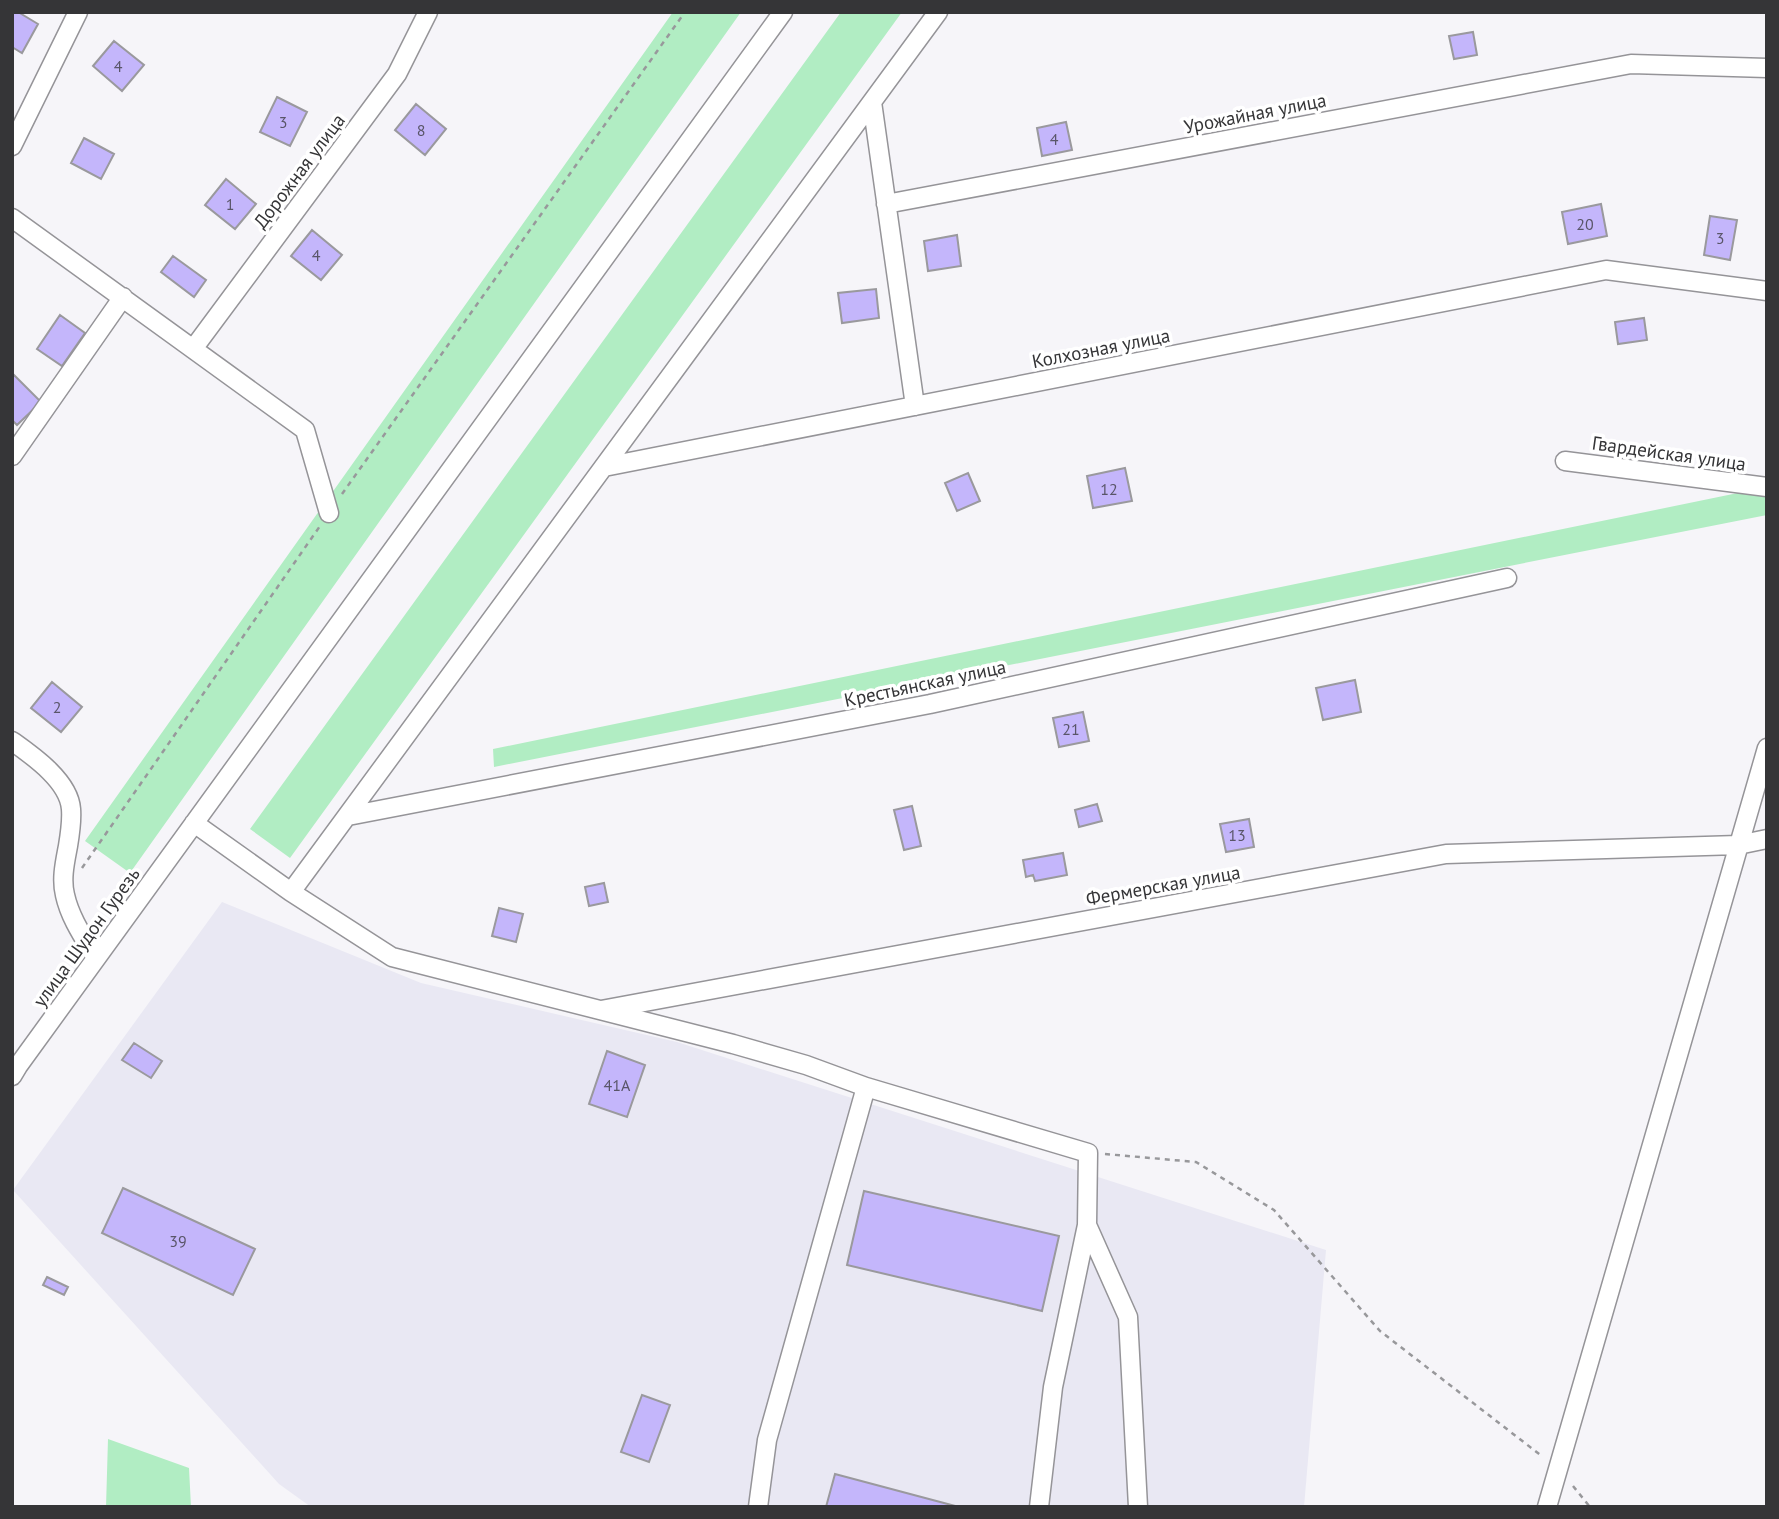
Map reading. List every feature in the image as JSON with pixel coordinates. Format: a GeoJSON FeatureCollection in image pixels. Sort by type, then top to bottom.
{"type":"FeatureCollection","features":[{"type":"Feature","properties":{"kind":"street"},"geometry":{"type":"LineString","coordinates":[[12,146],[78,12]]}},
{"type":"Feature","properties":{"kind":"street","name":"Дорожная улица"},"geometry":{"type":"LineString","coordinates":[[193,349],[397,74],[428,12]]}},
{"type":"Feature","properties":{"kind":"street","name":"улица Шудон Гурезь"},"geometry":{"type":"LineString","coordinates":[[12,1076],[783,12]]}},
{"type":"Feature","properties":{"kind":"street"},"geometry":{"type":"LineString","coordinates":[[290,892],[938,12]]}},
{"type":"Feature","properties":{"kind":"street","name":"Урожайная улица"},"geometry":{"type":"LineString","coordinates":[[886,204],[1631,64],[1767,68]]}},
{"type":"Feature","properties":{"kind":"street"},"geometry":{"type":"LineString","coordinates":[[872,102],[915,406]]}},
{"type":"Feature","properties":{"kind":"street"},"geometry":{"type":"LineString","coordinates":[[12,218],[305,430],[329,513]]}},
{"type":"Feature","properties":{"kind":"street","name":"Колхозная улица"},"geometry":{"type":"LineString","coordinates":[[604,467],[1606,270],[1767,291]]}},
{"type":"Feature","properties":{"kind":"street"},"geometry":{"type":"LineString","coordinates":[[12,456],[122,297]]}},
{"type":"Feature","properties":{"kind":"street","name":"Гвардейская улица"},"geometry":{"type":"LineString","coordinates":[[1565,461],[1767,487]]}},
{"type":"Feature","properties":{"kind":"street","name":"Крестьянская улица"},"geometry":{"type":"LineString","coordinates":[[348,816],[930,704],[1507,578]]}},
{"type":"Feature","properties":{"kind":"street"},"geometry":{"type":"LineString","coordinates":[[12,741],[62,784],[71,806],[70,832],[63,871],[64,894],[77,928],[96,958]]}},
{"type":"Feature","properties":{"kind":"street"},"geometry":{"type":"LineString","coordinates":[[1547,1507],[1767,748]]}},
{"type":"Feature","properties":{"kind":"street"},"geometry":{"type":"LineString","coordinates":[[194,823],[290,892],[392,957],[745,1047],[866,1087],[1088,1153],[1087,1225],[1053,1387],[1039,1507]]}},
{"type":"Feature","properties":{"kind":"street","name":"Фермерская улица"},"geometry":{"type":"LineString","coordinates":[[601,1010],[1446,854],[1738,845],[1767,839]]}},
{"type":"Feature","properties":{"kind":"street"},"geometry":{"type":"LineString","coordinates":[[758,1507],[767,1440],[866,1087]]}},
{"type":"Feature","properties":{"kind":"street"},"geometry":{"type":"LineString","coordinates":[[1087,1225],[1128,1317],[1138,1507]]}},
{"type":"Feature","properties":{"kind":"path"},"geometry":{"type":"LineString","coordinates":[[64,894],[329,513],[685,12]]}},
{"type":"Feature","properties":{"kind":"path"},"geometry":{"type":"LineString","coordinates":[[1088,1153],[1196,1162],[1274,1209],[1380,1331],[1558,1468],[1590,1507]]}},
{"type":"Feature","properties":{"kind":"shaded area"},"geometry":{"type":"Polygon","coordinates":[[[222,902],[421,983],[677,1042],[1326,1250],[1304,1507],[311,1507],[279,1484],[13,1190],[222,902]]]}},
{"type":"Feature","properties":{"kind":"green space"},"geometry":{"type":"Polygon","coordinates":[[[673,12],[741,12],[130,873],[85,841],[673,12]]]}},
{"type":"Feature","properties":{"kind":"green space"},"geometry":{"type":"Polygon","coordinates":[[[841,12],[902,12],[290,858],[250,829],[841,12]]]}},
{"type":"Feature","properties":{"kind":"green space"},"geometry":{"type":"Polygon","coordinates":[[[1767,487],[1767,515],[494,767],[493,749],[1767,487]]]}},
{"type":"Feature","properties":{"kind":"green space"},"geometry":{"type":"Polygon","coordinates":[[[108,1439],[189,1468],[191,1507],[106,1507],[108,1439]]]}},
{"type":"Feature","properties":{"kind":"building"},"geometry":{"type":"Polygon","coordinates":[[[12,12],[18,12],[38,24],[22,53],[12,47],[12,12]]]}},
{"type":"Feature","properties":{"kind":"building"},"geometry":{"type":"Polygon","coordinates":[[[1473,32],[1477,55],[1454,59],[1449,36],[1473,32]]]}},
{"type":"Feature","properties":{"kind":"building"},"geometry":{"type":"Polygon","coordinates":[[[114,41],[144,65],[122,91],[93,66],[114,41]]]}},
{"type":"Feature","properties":{"kind":"building"},"geometry":{"type":"Polygon","coordinates":[[[277,97],[307,112],[290,146],[260,132],[277,97]]]}},
{"type":"Feature","properties":{"kind":"building"},"geometry":{"type":"Polygon","coordinates":[[[416,104],[446,129],[425,155],[395,130],[416,104]]]}},
{"type":"Feature","properties":{"kind":"building"},"geometry":{"type":"Polygon","coordinates":[[[1066,122],[1072,150],[1042,156],[1037,128],[1066,122]]]}},
{"type":"Feature","properties":{"kind":"building"},"geometry":{"type":"Polygon","coordinates":[[[84,138],[114,154],[101,179],[71,163],[84,138]]]}},
{"type":"Feature","properties":{"kind":"building"},"geometry":{"type":"Polygon","coordinates":[[[226,179],[256,204],[235,229],[205,205],[226,179]]]}},
{"type":"Feature","properties":{"kind":"building"},"geometry":{"type":"Polygon","coordinates":[[[1601,204],[1607,236],[1568,244],[1562,212],[1601,204]]]}},
{"type":"Feature","properties":{"kind":"building"},"geometry":{"type":"Polygon","coordinates":[[[1710,216],[1737,220],[1730,260],[1704,255],[1710,216]]]}},
{"type":"Feature","properties":{"kind":"building"},"geometry":{"type":"Polygon","coordinates":[[[312,230],[342,255],[321,280],[291,256],[312,230]]]}},
{"type":"Feature","properties":{"kind":"building"},"geometry":{"type":"Polygon","coordinates":[[[957,235],[961,266],[928,271],[924,241],[957,235]]]}},
{"type":"Feature","properties":{"kind":"building"},"geometry":{"type":"Polygon","coordinates":[[[173,256],[206,280],[194,297],[161,272],[173,256]]]}},
{"type":"Feature","properties":{"kind":"building"},"geometry":{"type":"Polygon","coordinates":[[[876,289],[879,318],[842,323],[838,293],[876,289]]]}},
{"type":"Feature","properties":{"kind":"building"},"geometry":{"type":"Polygon","coordinates":[[[60,315],[85,333],[62,366],[37,349],[60,315]]]}},
{"type":"Feature","properties":{"kind":"building"},"geometry":{"type":"Polygon","coordinates":[[[1644,318],[1647,340],[1618,344],[1615,322],[1644,318]]]}},
{"type":"Feature","properties":{"kind":"building"},"geometry":{"type":"Polygon","coordinates":[[[13,374],[41,402],[17,425],[12,420],[13,374]]]}},
{"type":"Feature","properties":{"kind":"building"},"geometry":{"type":"Polygon","coordinates":[[[1125,468],[1132,501],[1093,508],[1087,476],[1125,468]]]}},
{"type":"Feature","properties":{"kind":"building"},"geometry":{"type":"Polygon","coordinates":[[[968,473],[980,501],[957,511],[945,483],[968,473]]]}},
{"type":"Feature","properties":{"kind":"building"},"geometry":{"type":"Polygon","coordinates":[[[1355,680],[1361,712],[1323,720],[1316,688],[1355,680]]]}},
{"type":"Feature","properties":{"kind":"building"},"geometry":{"type":"Polygon","coordinates":[[[52,682],[82,707],[61,732],[31,708],[52,682]]]}},
{"type":"Feature","properties":{"kind":"building"},"geometry":{"type":"Polygon","coordinates":[[[1083,712],[1089,741],[1059,747],[1053,718],[1083,712]]]}},
{"type":"Feature","properties":{"kind":"building"},"geometry":{"type":"Polygon","coordinates":[[[1097,804],[1102,821],[1079,827],[1075,810],[1097,804]]]}},
{"type":"Feature","properties":{"kind":"building"},"geometry":{"type":"Polygon","coordinates":[[[912,806],[921,846],[904,850],[894,810],[912,806]]]}},
{"type":"Feature","properties":{"kind":"building"},"geometry":{"type":"Polygon","coordinates":[[[1249,819],[1254,847],[1226,852],[1220,824],[1249,819]]]}},
{"type":"Feature","properties":{"kind":"building"},"geometry":{"type":"Polygon","coordinates":[[[1063,853],[1067,875],[1035,881],[1033,875],[1026,877],[1023,860],[1063,853]]]}},
{"type":"Feature","properties":{"kind":"building"},"geometry":{"type":"Polygon","coordinates":[[[604,883],[608,902],[589,906],[585,887],[604,883]]]}},
{"type":"Feature","properties":{"kind":"building"},"geometry":{"type":"Polygon","coordinates":[[[499,908],[523,914],[516,942],[492,936],[499,908]]]}},
{"type":"Feature","properties":{"kind":"building"},"geometry":{"type":"Polygon","coordinates":[[[134,1043],[162,1061],[151,1078],[122,1060],[134,1043]]]}},
{"type":"Feature","properties":{"kind":"building"},"geometry":{"type":"Polygon","coordinates":[[[607,1051],[645,1065],[627,1117],[589,1104],[607,1051]]]}},
{"type":"Feature","properties":{"kind":"building"},"geometry":{"type":"Polygon","coordinates":[[[123,1188],[255,1249],[233,1295],[102,1233],[123,1188]]]}},
{"type":"Feature","properties":{"kind":"building"},"geometry":{"type":"Polygon","coordinates":[[[864,1191],[1059,1236],[1042,1311],[847,1265],[864,1191]]]}},
{"type":"Feature","properties":{"kind":"building"},"geometry":{"type":"Polygon","coordinates":[[[47,1277],[68,1287],[64,1295],[43,1285],[47,1277]]]}},
{"type":"Feature","properties":{"kind":"building"},"geometry":{"type":"Polygon","coordinates":[[[642,1395],[670,1405],[649,1462],[621,1452],[642,1395]]]}},
{"type":"Feature","properties":{"kind":"building"},"geometry":{"type":"Polygon","coordinates":[[[835,1474],[959,1507],[826,1507],[835,1474]]]}}]}
